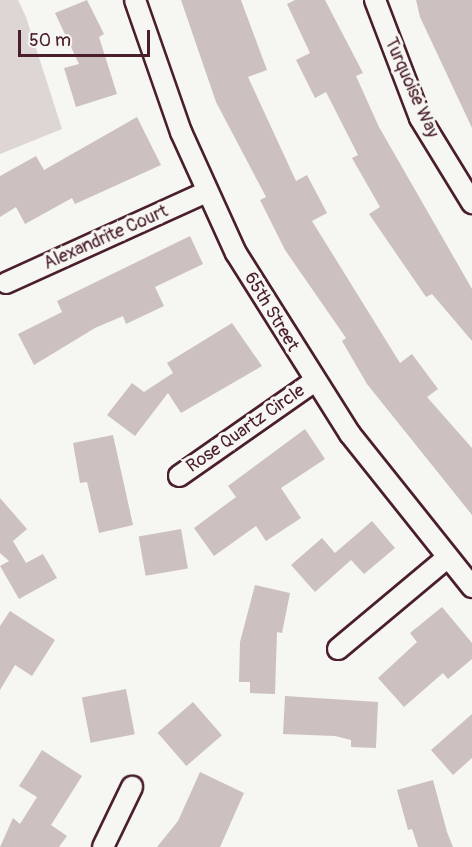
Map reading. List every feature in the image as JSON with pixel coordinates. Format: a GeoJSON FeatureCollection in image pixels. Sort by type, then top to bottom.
{"type":"FeatureCollection","features":[{"type":"Feature","properties":{"kind":"street","name":"65th Street"},"geometry":{"type":"LineString","coordinates":[[135,0],[207,192],[236,253],[313,382],[472,587]]}},
{"type":"Feature","properties":{"kind":"street","name":"Turquoise Way"},"geometry":{"type":"LineString","coordinates":[[375,0],[420,118],[472,203]]}},
{"type":"Feature","properties":{"kind":"street","name":"Alexandrite Court"},"geometry":{"type":"LineString","coordinates":[[6,283],[207,192]]}},
{"type":"Feature","properties":{"kind":"street","name":"Rose Quartz Circle"},"geometry":{"type":"LineString","coordinates":[[179,476],[313,382]]}},
{"type":"Feature","properties":{"kind":"street"},"geometry":{"type":"LineString","coordinates":[[338,649],[448,557]]}},
{"type":"Feature","properties":{"kind":"street"},"geometry":{"type":"LineString","coordinates":[[103,847],[132,787]]}},
{"type":"Feature","properties":{"kind":"shaded area"},"geometry":{"type":"Polygon","coordinates":[[[0,0],[18,0],[26,17],[62,129],[0,154],[0,0]]]}},
{"type":"Feature","properties":{"kind":"building"},"geometry":{"type":"Polygon","coordinates":[[[87,0],[104,34],[99,37],[117,94],[76,107],[64,68],[79,64],[55,13],[87,0]]]}},
{"type":"Feature","properties":{"kind":"building"},"geometry":{"type":"Polygon","coordinates":[[[181,0],[241,0],[267,70],[248,77],[296,181],[307,175],[327,213],[312,221],[400,363],[412,354],[438,389],[427,397],[472,448],[472,515],[367,384],[342,341],[346,338],[285,250],[260,200],[266,197],[216,102],[181,0]]]}},
{"type":"Feature","properties":{"kind":"building"},"geometry":{"type":"Polygon","coordinates":[[[295,0],[325,0],[363,73],[356,76],[379,127],[472,289],[472,341],[432,294],[426,297],[369,214],[380,207],[352,158],[358,155],[326,92],[315,98],[296,60],[310,53],[287,4],[295,0]]]}},
{"type":"Feature","properties":{"kind":"building"},"geometry":{"type":"Polygon","coordinates":[[[416,0],[472,0],[472,128],[420,17],[416,0]]]}},
{"type":"Feature","properties":{"kind":"building"},"geometry":{"type":"Polygon","coordinates":[[[137,117],[161,165],[75,204],[72,198],[25,224],[16,207],[0,217],[0,176],[36,156],[44,170],[137,117]]]}},
{"type":"Feature","properties":{"kind":"building"},"geometry":{"type":"Polygon","coordinates":[[[190,236],[203,264],[155,287],[164,306],[126,324],[123,316],[95,328],[34,365],[18,334],[62,312],[57,301],[190,236]]]}},
{"type":"Feature","properties":{"kind":"building"},"geometry":{"type":"Polygon","coordinates":[[[232,323],[262,366],[181,413],[168,393],[135,436],[107,415],[132,383],[144,392],[173,373],[167,363],[232,323]]]}},
{"type":"Feature","properties":{"kind":"building"},"geometry":{"type":"Polygon","coordinates":[[[305,429],[325,459],[281,488],[301,518],[266,541],[256,526],[214,556],[194,528],[236,497],[228,486],[305,429]]]}},
{"type":"Feature","properties":{"kind":"building"},"geometry":{"type":"Polygon","coordinates":[[[113,435],[133,525],[99,533],[87,482],[80,483],[73,443],[113,435]]]}},
{"type":"Feature","properties":{"kind":"building"},"geometry":{"type":"Polygon","coordinates":[[[0,498],[27,529],[13,541],[26,563],[43,554],[57,578],[19,599],[0,566],[9,561],[0,553],[0,498]]]}},
{"type":"Feature","properties":{"kind":"building"},"geometry":{"type":"Polygon","coordinates":[[[372,521],[395,548],[364,574],[351,560],[315,592],[291,565],[322,538],[335,553],[372,521]]]}},
{"type":"Feature","properties":{"kind":"building"},"geometry":{"type":"Polygon","coordinates":[[[181,529],[188,568],[146,576],[139,536],[181,529]]]}},
{"type":"Feature","properties":{"kind":"building"},"geometry":{"type":"Polygon","coordinates":[[[255,585],[290,593],[282,633],[277,632],[275,694],[250,693],[250,682],[239,682],[240,642],[255,585]]]}},
{"type":"Feature","properties":{"kind":"building"},"geometry":{"type":"Polygon","coordinates":[[[442,607],[472,643],[472,659],[448,679],[443,673],[404,707],[378,678],[417,642],[410,633],[442,607]]]}},
{"type":"Feature","properties":{"kind":"building"},"geometry":{"type":"Polygon","coordinates":[[[10,611],[55,640],[32,676],[15,665],[0,690],[0,626],[10,611]]]}},
{"type":"Feature","properties":{"kind":"building"},"geometry":{"type":"Polygon","coordinates":[[[126,689],[135,734],[91,743],[82,698],[126,689]]]}},
{"type":"Feature","properties":{"kind":"building"},"geometry":{"type":"Polygon","coordinates":[[[285,696],[378,702],[376,748],[351,747],[351,740],[335,736],[283,734],[285,696]]]}},
{"type":"Feature","properties":{"kind":"building"},"geometry":{"type":"Polygon","coordinates":[[[193,702],[222,735],[186,766],[158,733],[193,702]]]}},
{"type":"Feature","properties":{"kind":"building"},"geometry":{"type":"Polygon","coordinates":[[[472,714],[472,758],[453,775],[431,750],[472,714]]]}},
{"type":"Feature","properties":{"kind":"building"},"geometry":{"type":"Polygon","coordinates":[[[42,750],[82,776],[51,825],[67,836],[59,847],[0,847],[13,818],[20,824],[37,797],[19,786],[42,750]]]}},
{"type":"Feature","properties":{"kind":"building"},"geometry":{"type":"Polygon","coordinates":[[[200,772],[244,793],[220,847],[157,847],[178,821],[200,772]]]}},
{"type":"Feature","properties":{"kind":"building"},"geometry":{"type":"Polygon","coordinates":[[[433,780],[453,847],[418,847],[412,829],[408,830],[397,790],[433,780]]]}}]}
